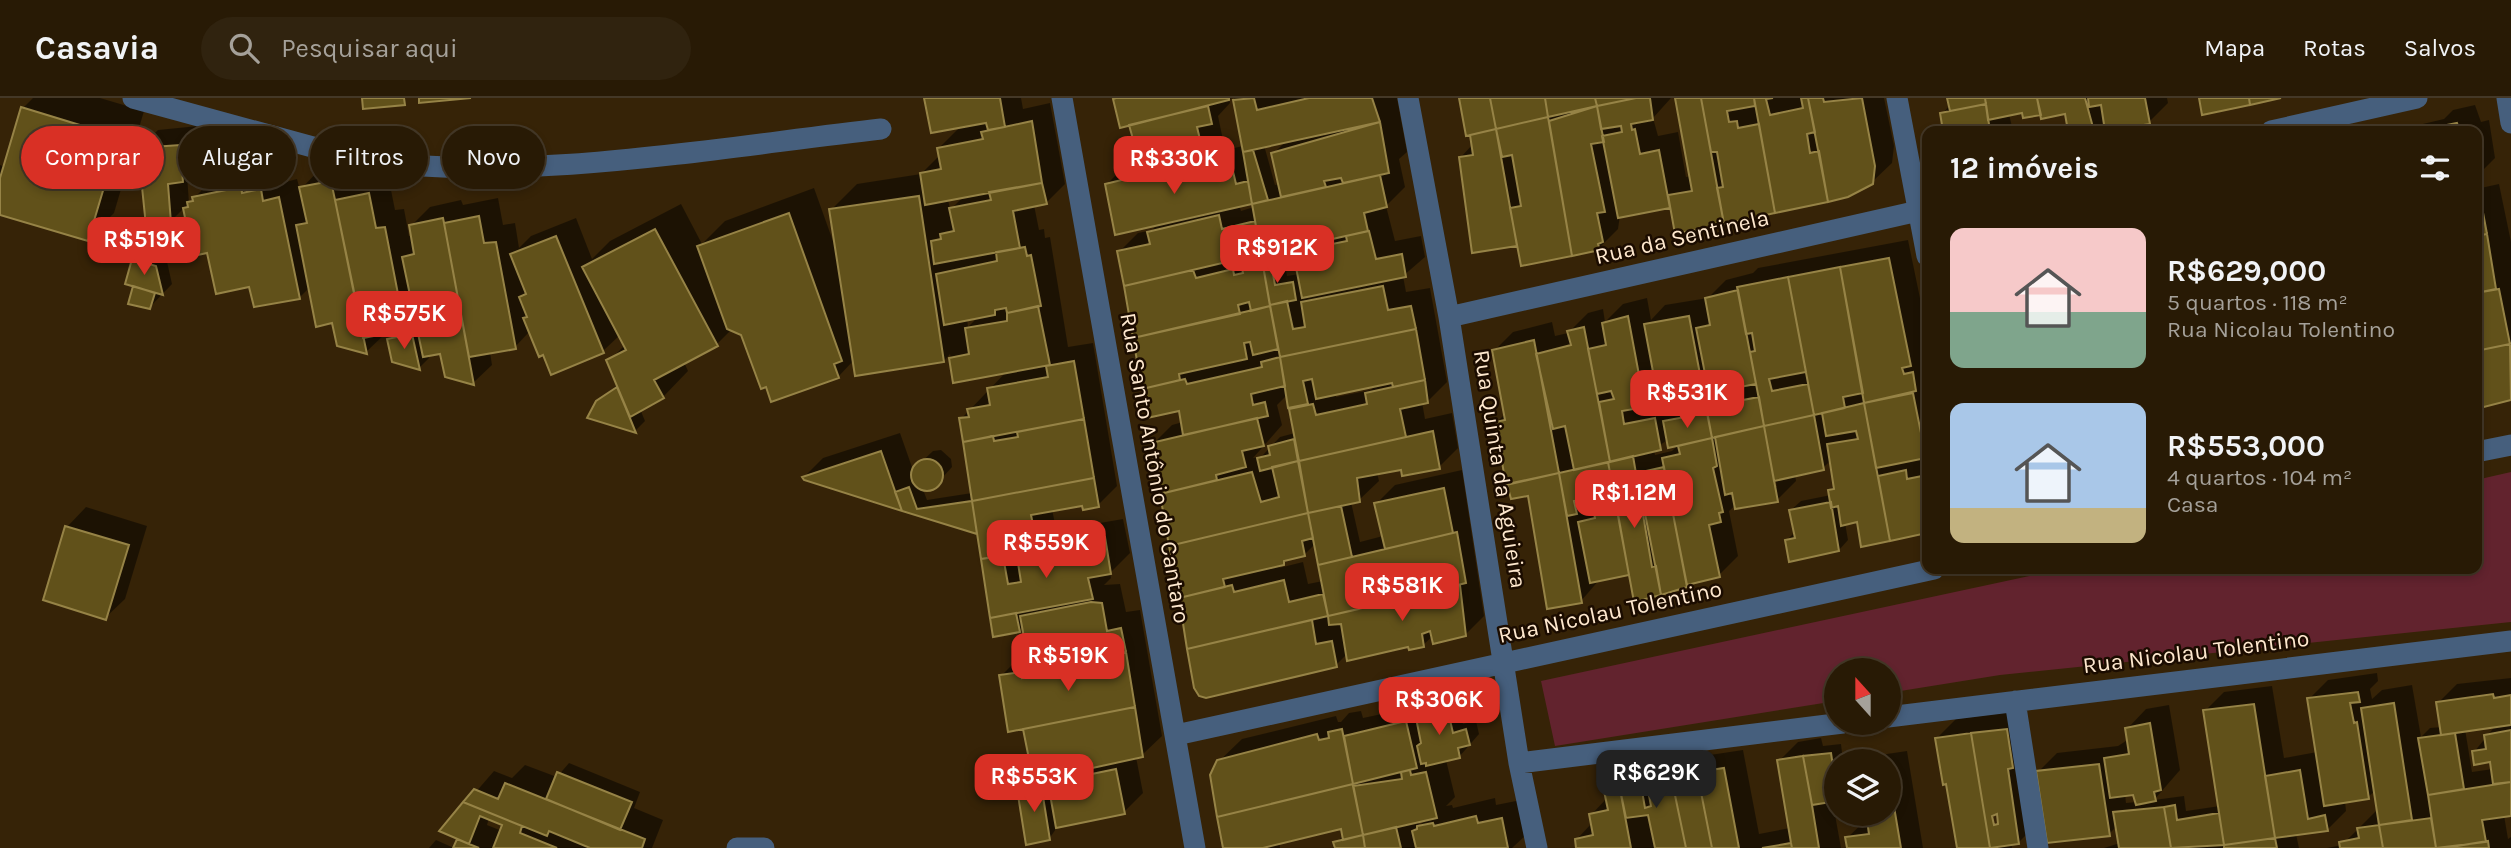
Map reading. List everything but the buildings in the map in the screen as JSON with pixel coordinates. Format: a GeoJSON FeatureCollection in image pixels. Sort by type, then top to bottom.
{"type":"FeatureCollection","features":[{"type":"Feature","properties":{"kind":"street"},"geometry":{"type":"LineString","coordinates":[[133,98],[364,161],[403,166],[569,164],[881,129]]}},
{"type":"Feature","properties":{"kind":"street","name":"Rua Santo Antônio do Cantaro"},"geometry":{"type":"LineString","coordinates":[[1062,98],[1195,848]]}},
{"type":"Feature","properties":{"kind":"street","name":"Rua Quinta da Aguieira"},"geometry":{"type":"LineString","coordinates":[[1408,98],[1449,317],[1519,763],[1538,848]]}},
{"type":"Feature","properties":{"kind":"street"},"geometry":{"type":"LineString","coordinates":[[1897,98],[1922,206]]}},
{"type":"Feature","properties":{"kind":"street"},"geometry":{"type":"LineString","coordinates":[[2293,126],[2417,98]]}},
{"type":"Feature","properties":{"kind":"street"},"geometry":{"type":"LineString","coordinates":[[2507,98],[2511,123]]}},
{"type":"Feature","properties":{"kind":"street","name":"Rua da Sentinela"},"geometry":{"type":"LineString","coordinates":[[1449,317],[1922,210]]}},
{"type":"Feature","properties":{"kind":"street"},"geometry":{"type":"LineString","coordinates":[[2482,451],[2511,445]]}},
{"type":"Feature","properties":{"kind":"street","name":"Rua Nicolau Tolentino"},"geometry":{"type":"LineString","coordinates":[[1176,735],[1922,572]]}},
{"type":"Feature","properties":{"kind":"street","name":"Rua Nicolau Tolentino"},"geometry":{"type":"LineString","coordinates":[[1901,715],[2511,641]]}},
{"type":"Feature","properties":{"kind":"street"},"geometry":{"type":"LineString","coordinates":[[2015,701],[2038,848]]}},
{"type":"Feature","properties":{"kind":"street"},"geometry":{"type":"LineString","coordinates":[[1519,763],[1824,725]]}},
{"type":"Feature","properties":{"kind":"street"},"geometry":{"type":"LineString","coordinates":[[737,848],[764,848]]}},
{"type":"Feature","properties":{"kind":"shaded area"},"geometry":{"type":"Polygon","coordinates":[[[2511,472],[2511,622],[2000,675],[1901,691],[1901,658],[1824,658],[1824,703],[1555,746],[1541,681],[2039,574],[2482,574],[2482,479],[2511,472]]]}}]}
